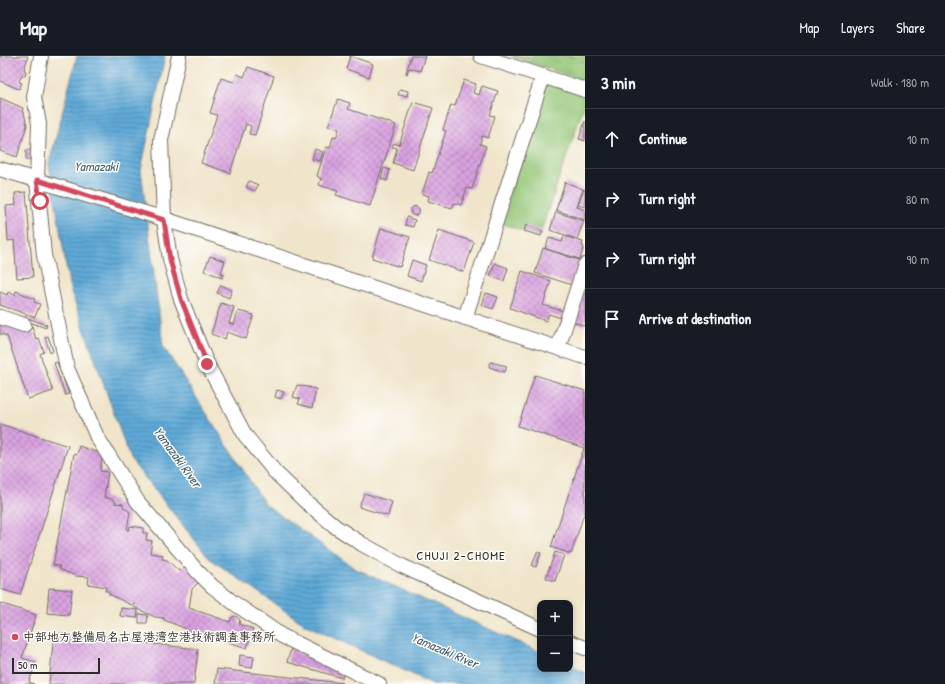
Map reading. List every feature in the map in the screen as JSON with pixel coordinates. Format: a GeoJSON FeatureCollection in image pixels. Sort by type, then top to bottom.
{"type":"FeatureCollection","features":[{"type":"Feature","properties":{"kind":"street"},"geometry":{"type":"LineString","coordinates":[[42,56],[34,98],[39,124],[40,182],[44,255],[67,368],[97,437],[138,502],[197,571],[234,603],[282,636],[379,684]]}},
{"type":"Feature","properties":{"kind":"street"},"geometry":{"type":"LineString","coordinates":[[179,56],[161,140],[161,218],[170,260],[181,299],[207,364],[246,435],[275,472],[336,527],[362,544],[402,566],[537,628]]}},
{"type":"Feature","properties":{"kind":"street"},"geometry":{"type":"LineString","coordinates":[[481,56],[585,90]]}},
{"type":"Feature","properties":{"kind":"street"},"geometry":{"type":"LineString","coordinates":[[465,318],[543,76]]}},
{"type":"Feature","properties":{"kind":"street"},"geometry":{"type":"LineString","coordinates":[[0,169],[161,218],[585,357]]}},
{"type":"Feature","properties":{"kind":"street"},"geometry":{"type":"LineString","coordinates":[[558,348],[585,265]]}},
{"type":"Feature","properties":{"kind":"street"},"geometry":{"type":"LineString","coordinates":[[0,317],[24,325]]}},
{"type":"Feature","properties":{"kind":"street"},"geometry":{"type":"LineString","coordinates":[[573,643],[585,648]]}},
{"type":"Feature","properties":{"kind":"green space"},"geometry":{"type":"Polygon","coordinates":[[[511,56],[585,56],[585,81],[511,56]]]}},
{"type":"Feature","properties":{"kind":"green space"},"geometry":{"type":"Polygon","coordinates":[[[545,83],[585,96],[585,103],[539,236],[500,223],[545,83]]]}},
{"type":"Feature","properties":{"kind":"water","name":"Yamazaki"},"geometry":{"type":"Polygon","coordinates":[[[77,56],[165,56],[141,170],[163,346],[265,504],[354,568],[537,651],[537,672],[573,672],[573,667],[585,672],[585,684],[433,684],[304,624],[209,558],[130,459],[70,289],[49,164],[77,56]]]}},
{"type":"Feature","properties":{"kind":"building"},"geometry":{"type":"Polygon","coordinates":[[[0,56],[28,56],[24,70],[26,71],[25,76],[22,75],[19,82],[22,83],[19,89],[0,81],[0,56]]]}},
{"type":"Feature","properties":{"kind":"building"},"geometry":{"type":"Polygon","coordinates":[[[350,56],[373,64],[369,77],[346,69],[350,56]]]}},
{"type":"Feature","properties":{"kind":"building"},"geometry":{"type":"Polygon","coordinates":[[[411,56],[425,56],[420,71],[409,68],[407,74],[406,73],[411,56]]]}},
{"type":"Feature","properties":{"kind":"building"},"geometry":{"type":"Polygon","coordinates":[[[248,67],[274,76],[255,135],[249,134],[251,126],[246,124],[230,173],[201,163],[217,115],[210,113],[221,78],[234,82],[237,74],[244,77],[248,67]]]}},
{"type":"Feature","properties":{"kind":"building"},"geometry":{"type":"Polygon","coordinates":[[[464,80],[476,84],[473,93],[479,95],[482,86],[498,91],[490,115],[495,116],[488,138],[482,136],[480,144],[486,146],[472,189],[467,188],[461,205],[454,203],[452,208],[428,201],[429,196],[422,194],[429,172],[432,173],[446,131],[443,130],[451,105],[455,106],[464,80]]]}},
{"type":"Feature","properties":{"kind":"building"},"geometry":{"type":"Polygon","coordinates":[[[400,89],[408,91],[407,96],[398,95],[400,89]]]}},
{"type":"Feature","properties":{"kind":"building"},"geometry":{"type":"Polygon","coordinates":[[[0,98],[23,108],[22,112],[24,113],[27,125],[17,157],[0,151],[0,98]]]}},
{"type":"Feature","properties":{"kind":"building"},"geometry":{"type":"Polygon","coordinates":[[[338,99],[350,103],[348,109],[396,125],[370,206],[336,195],[338,191],[319,185],[321,179],[317,176],[326,147],[330,148],[333,137],[336,138],[339,129],[328,126],[338,99]]]}},
{"type":"Feature","properties":{"kind":"building"},"geometry":{"type":"Polygon","coordinates":[[[413,102],[433,108],[413,170],[393,163],[397,148],[392,147],[394,143],[399,145],[413,102]]]}},
{"type":"Feature","properties":{"kind":"building"},"geometry":{"type":"Polygon","coordinates":[[[585,121],[585,141],[579,139],[585,121]]]}},
{"type":"Feature","properties":{"kind":"building"},"geometry":{"type":"Polygon","coordinates":[[[315,149],[323,152],[320,161],[312,159],[315,149]]]}},
{"type":"Feature","properties":{"kind":"building"},"geometry":{"type":"Polygon","coordinates":[[[26,150],[31,150],[30,160],[26,160],[26,150]]]}},
{"type":"Feature","properties":{"kind":"building"},"geometry":{"type":"Polygon","coordinates":[[[384,168],[390,170],[387,181],[381,179],[384,168]]]}},
{"type":"Feature","properties":{"kind":"building"},"geometry":{"type":"Polygon","coordinates":[[[249,181],[258,185],[255,191],[246,187],[249,181]]]}},
{"type":"Feature","properties":{"kind":"building"},"geometry":{"type":"Polygon","coordinates":[[[565,182],[583,189],[577,207],[585,210],[585,220],[556,210],[565,182]]]}},
{"type":"Feature","properties":{"kind":"building"},"geometry":{"type":"Polygon","coordinates":[[[584,189],[585,190],[585,207],[578,205],[584,189]]]}},
{"type":"Feature","properties":{"kind":"building"},"geometry":{"type":"Polygon","coordinates":[[[26,192],[33,277],[17,278],[14,240],[8,241],[6,206],[16,205],[15,193],[26,192]]]}},
{"type":"Feature","properties":{"kind":"building"},"geometry":{"type":"Polygon","coordinates":[[[413,207],[417,207],[419,211],[417,215],[413,215],[411,213],[411,209],[413,207]]]}},
{"type":"Feature","properties":{"kind":"building"},"geometry":{"type":"Polygon","coordinates":[[[556,212],[584,221],[577,239],[550,230],[556,212]]]}},
{"type":"Feature","properties":{"kind":"building"},"geometry":{"type":"Polygon","coordinates":[[[407,217],[415,220],[413,227],[405,225],[407,217]]]}},
{"type":"Feature","properties":{"kind":"building"},"geometry":{"type":"Polygon","coordinates":[[[526,225],[543,231],[541,236],[524,231],[526,225]]]}},
{"type":"Feature","properties":{"kind":"building"},"geometry":{"type":"Polygon","coordinates":[[[381,228],[410,237],[400,267],[372,258],[381,228]]]}},
{"type":"Feature","properties":{"kind":"building"},"geometry":{"type":"Polygon","coordinates":[[[439,230],[474,242],[464,272],[429,260],[439,230]]]}},
{"type":"Feature","properties":{"kind":"building"},"geometry":{"type":"Polygon","coordinates":[[[564,236],[583,242],[582,246],[584,247],[580,259],[545,249],[549,238],[562,242],[564,236]]]}},
{"type":"Feature","properties":{"kind":"building"},"geometry":{"type":"Polygon","coordinates":[[[543,248],[579,260],[572,285],[535,273],[543,248]]]}},
{"type":"Feature","properties":{"kind":"building"},"geometry":{"type":"Polygon","coordinates":[[[210,256],[225,261],[221,273],[224,274],[222,278],[204,271],[210,256]]]}},
{"type":"Feature","properties":{"kind":"building"},"geometry":{"type":"Polygon","coordinates":[[[412,260],[426,265],[421,281],[407,276],[412,260]]]}},
{"type":"Feature","properties":{"kind":"building"},"geometry":{"type":"Polygon","coordinates":[[[495,263],[508,268],[504,281],[490,276],[495,263]]]}},
{"type":"Feature","properties":{"kind":"building"},"geometry":{"type":"Polygon","coordinates":[[[522,271],[551,281],[543,305],[563,311],[561,318],[549,314],[546,321],[510,308],[522,271]]]}},
{"type":"Feature","properties":{"kind":"building"},"geometry":{"type":"Polygon","coordinates":[[[221,285],[232,290],[229,298],[217,293],[221,285]]]}},
{"type":"Feature","properties":{"kind":"building"},"geometry":{"type":"Polygon","coordinates":[[[16,291],[35,299],[34,302],[40,304],[35,317],[0,305],[0,292],[7,295],[8,292],[15,295],[16,291]]]}},
{"type":"Feature","properties":{"kind":"building"},"geometry":{"type":"Polygon","coordinates":[[[486,293],[498,297],[493,309],[482,305],[486,293]]]}},
{"type":"Feature","properties":{"kind":"building"},"geometry":{"type":"Polygon","coordinates":[[[583,293],[585,293],[585,326],[573,322],[583,293]]]}},
{"type":"Feature","properties":{"kind":"building"},"geometry":{"type":"Polygon","coordinates":[[[221,303],[234,307],[229,323],[234,325],[238,311],[254,315],[246,339],[227,332],[225,339],[211,334],[221,303]]]}},
{"type":"Feature","properties":{"kind":"building"},"geometry":{"type":"Polygon","coordinates":[[[25,317],[47,325],[46,328],[24,320],[25,317]]]}},
{"type":"Feature","properties":{"kind":"building"},"geometry":{"type":"Polygon","coordinates":[[[0,320],[24,329],[32,326],[36,339],[39,338],[44,352],[40,354],[53,391],[28,399],[7,336],[0,334],[0,320]]]}},
{"type":"Feature","properties":{"kind":"building"},"geometry":{"type":"Polygon","coordinates":[[[48,336],[53,351],[50,353],[45,337],[48,336]]]}},
{"type":"Feature","properties":{"kind":"building"},"geometry":{"type":"Polygon","coordinates":[[[57,362],[69,394],[65,395],[54,363],[57,362]]]}},
{"type":"Feature","properties":{"kind":"building"},"geometry":{"type":"Polygon","coordinates":[[[490,362],[507,366],[505,372],[489,367],[490,362]]]}},
{"type":"Feature","properties":{"kind":"building"},"geometry":{"type":"Polygon","coordinates":[[[535,375],[585,391],[585,511],[571,554],[551,547],[584,448],[518,426],[535,375]]]}},
{"type":"Feature","properties":{"kind":"building"},"geometry":{"type":"Polygon","coordinates":[[[297,385],[316,389],[312,408],[298,404],[300,399],[293,397],[297,385]]]}},
{"type":"Feature","properties":{"kind":"building"},"geometry":{"type":"Polygon","coordinates":[[[277,390],[284,392],[281,399],[275,397],[277,390]]]}},
{"type":"Feature","properties":{"kind":"building"},"geometry":{"type":"Polygon","coordinates":[[[0,424],[68,446],[20,595],[0,589],[0,424]]]}},
{"type":"Feature","properties":{"kind":"building"},"geometry":{"type":"Polygon","coordinates":[[[79,446],[99,453],[102,459],[100,471],[108,472],[104,497],[115,500],[115,503],[123,504],[123,507],[130,512],[127,530],[129,530],[130,526],[143,528],[143,533],[147,533],[146,540],[152,541],[150,553],[163,555],[162,559],[167,560],[179,571],[185,565],[201,580],[192,589],[189,608],[230,622],[232,617],[236,616],[240,620],[239,624],[253,629],[247,648],[212,637],[210,641],[164,620],[164,618],[155,617],[134,607],[135,604],[131,605],[109,594],[109,591],[105,591],[106,587],[88,584],[89,577],[76,576],[59,569],[60,566],[53,565],[74,454],[77,455],[79,446]]]}},
{"type":"Feature","properties":{"kind":"building"},"geometry":{"type":"Polygon","coordinates":[[[364,493],[392,502],[388,516],[359,507],[364,493]]]}},
{"type":"Feature","properties":{"kind":"building"},"geometry":{"type":"Polygon","coordinates":[[[537,552],[541,553],[536,567],[532,566],[537,552]]]}},
{"type":"Feature","properties":{"kind":"building"},"geometry":{"type":"Polygon","coordinates":[[[555,552],[564,555],[555,581],[546,578],[555,552]]]}},
{"type":"Feature","properties":{"kind":"building"},"geometry":{"type":"Polygon","coordinates":[[[49,588],[72,590],[69,615],[47,613],[49,588]]]}},
{"type":"Feature","properties":{"kind":"building","name":"中部地方整備局名古屋港湾空港技術調査事務所"},"geometry":{"type":"Polygon","coordinates":[[[0,603],[36,615],[22,658],[36,662],[29,682],[34,684],[0,684],[0,603]]]}},
{"type":"Feature","properties":{"kind":"building"},"geometry":{"type":"Polygon","coordinates":[[[121,608],[138,610],[137,618],[120,616],[121,608]]]}},
{"type":"Feature","properties":{"kind":"building"},"geometry":{"type":"Polygon","coordinates":[[[139,614],[148,615],[147,623],[139,623],[139,614]]]}},
{"type":"Feature","properties":{"kind":"building"},"geometry":{"type":"Polygon","coordinates":[[[54,633],[198,649],[194,684],[49,684],[54,633]]]}},
{"type":"Feature","properties":{"kind":"building"},"geometry":{"type":"Polygon","coordinates":[[[291,649],[344,673],[342,678],[287,662],[291,649]]]}},
{"type":"Feature","properties":{"kind":"building"},"geometry":{"type":"Polygon","coordinates":[[[240,655],[254,657],[252,668],[239,666],[240,655]]]}},
{"type":"Feature","properties":{"kind":"building"},"geometry":{"type":"Polygon","coordinates":[[[217,669],[343,683],[343,684],[215,684],[217,669]]]}},
{"type":"Feature","properties":{"kind":"place","name":"中部地方整備局名古屋港湾空港技術調査事務所"},"geometry":{"type":"Point","coordinates":[15,637]}},
{"type":"Feature","properties":{"kind":"district","name":"CHUJI 2-CHOME"},"geometry":{"type":"Point","coordinates":[461,555]}},
{"type":"Feature","properties":{"kind":"route"},"geometry":{"type":"LineString","coordinates":[[40,201],[37,180],[164,220],[170,260],[181,299],[207,364]]}},
{"type":"Feature","properties":{"kind":"water label","name":"Yamazaki River"},"geometry":{"type":"Point","coordinates":[178,457]}},
{"type":"Feature","properties":{"kind":"water label","name":"Yamazaki River"},"geometry":{"type":"Point","coordinates":[445,650]}}]}
